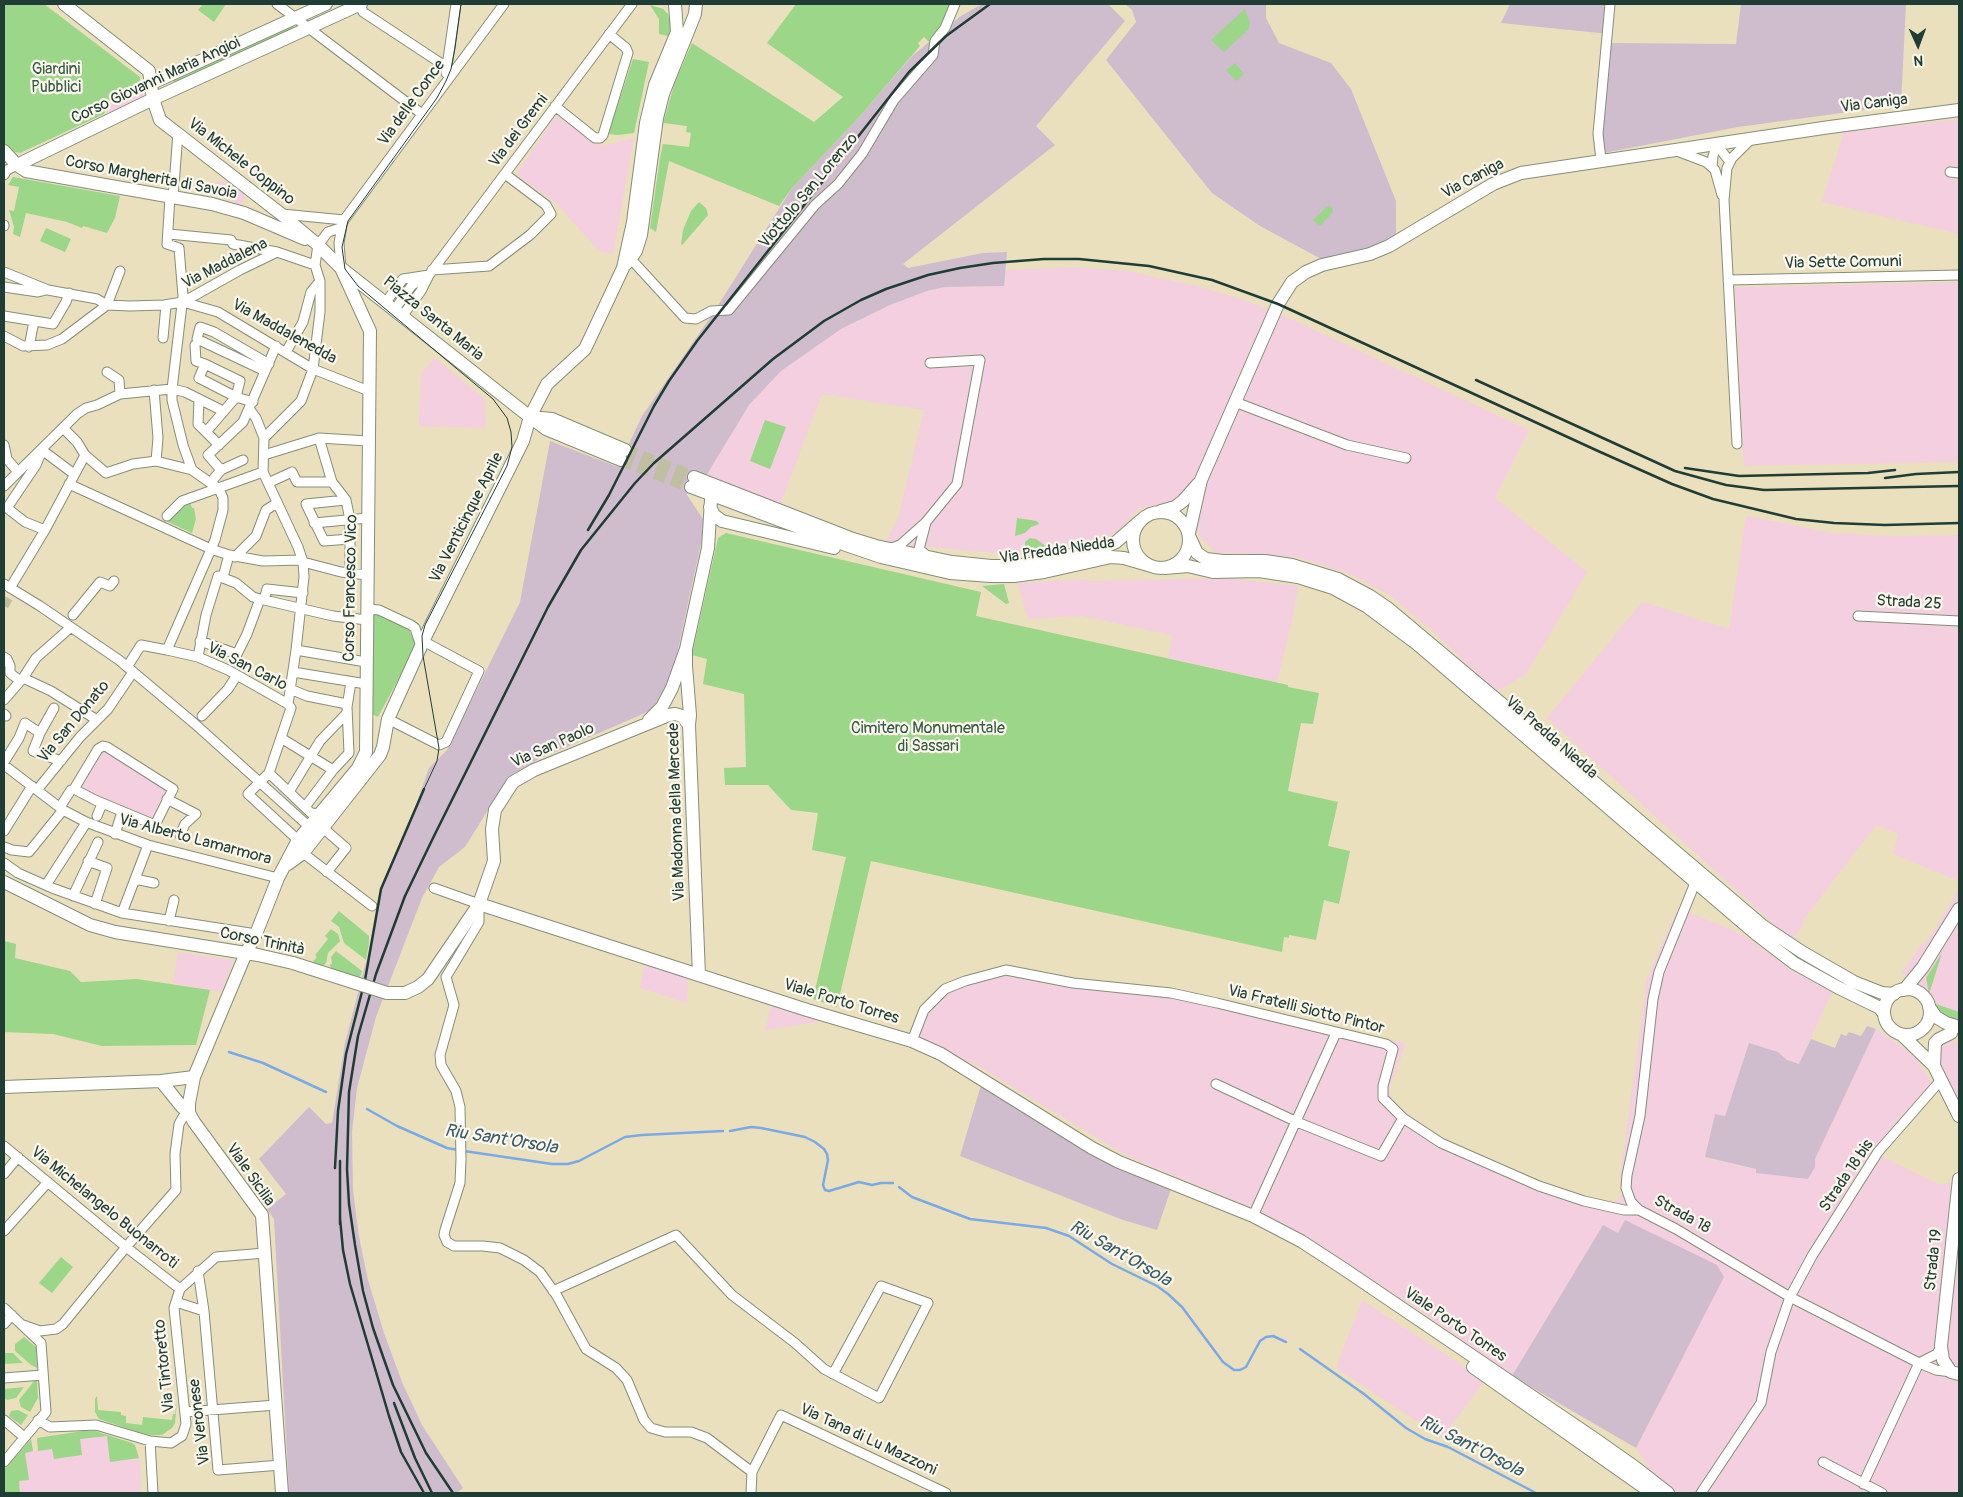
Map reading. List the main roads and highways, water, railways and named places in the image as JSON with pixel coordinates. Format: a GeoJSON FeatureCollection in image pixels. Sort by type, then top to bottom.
{"type":"FeatureCollection","features":[{"type":"Feature","properties":{"kind":"main road"},"geometry":{"type":"LineString","coordinates":[[64,4],[149,71],[152,83]]}},
{"type":"Feature","properties":{"kind":"main road","name":"Corso Giovanni Maria Angioi"},"geometry":{"type":"LineString","coordinates":[[152,83],[326,4]]}},
{"type":"Feature","properties":{"kind":"main road","name":"Corso Giovanni Maria Angioi"},"geometry":{"type":"LineString","coordinates":[[17,165],[153,99],[360,4]]}},
{"type":"Feature","properties":{"kind":"main road"},"geometry":{"type":"LineString","coordinates":[[695,4],[695,14],[663,94],[657,118],[641,236],[636,251],[626,263],[646,123],[655,85],[677,32],[678,20],[673,6],[695,4]]}},
{"type":"Feature","properties":{"kind":"main road","name":"Via Michele Coppino"},"geometry":{"type":"LineString","coordinates":[[152,83],[153,99],[160,120],[318,245]]}},
{"type":"Feature","properties":{"kind":"main road","name":"Via Caniga"},"geometry":{"type":"LineString","coordinates":[[1189,536],[1201,480],[1278,304],[1292,282],[1306,272],[1322,265],[1370,254],[1389,246],[1493,184],[1521,172],[1959,110]]}},
{"type":"Feature","properties":{"kind":"main road","name":"Corso Margherita di Savoia"},"geometry":{"type":"LineString","coordinates":[[4,151],[17,165],[26,171],[212,204],[244,213],[318,245]]}},
{"type":"Feature","properties":{"kind":"main road"},"geometry":{"type":"LineString","coordinates":[[244,213],[253,210],[258,202],[255,194]]}},
{"type":"Feature","properties":{"kind":"main road","name":"Piazza Santa Maria"},"geometry":{"type":"LineString","coordinates":[[318,245],[341,268],[395,308],[530,417]]}},
{"type":"Feature","properties":{"kind":"main road","name":"Via Venticinque Aprile"},"geometry":{"type":"LineString","coordinates":[[424,640],[523,441],[530,417],[547,384],[585,350],[626,263]]}},
{"type":"Feature","properties":{"kind":"main road","name":"Corso Francesco Vico"},"geometry":{"type":"LineString","coordinates":[[317,830],[321,814],[358,768],[363,759],[366,742],[370,331],[341,268]]}},
{"type":"Feature","properties":{"kind":"main road"},"geometry":{"type":"LineString","coordinates":[[530,417],[546,429],[623,455]]}},
{"type":"Feature","properties":{"kind":"main road","name":"Via Caniga"},"geometry":{"type":"LineString","coordinates":[[1161,512],[1175,507],[1183,501],[1201,480]]}},
{"type":"Feature","properties":{"kind":"main road","name":"Via Predda Niedda"},"geometry":{"type":"LineString","coordinates":[[885,553],[853,538],[728,490],[693,484],[712,501],[950,573],[1014,576],[1044,572],[1110,557],[1124,558],[1148,565]]}},
{"type":"Feature","properties":{"kind":"main road"},"geometry":{"type":"LineString","coordinates":[[712,501],[718,491],[728,490]]}},
{"type":"Feature","properties":{"kind":"main road","name":"Via Predda Niedda"},"geometry":{"type":"LineString","coordinates":[[712,501],[717,517],[734,525],[843,550],[885,553],[991,566],[1016,566],[1043,562],[1107,546],[1116,542],[1140,521]]}},
{"type":"Feature","properties":{"kind":"main road","name":"Via San Paolo"},"geometry":{"type":"LineString","coordinates":[[643,725],[662,707],[667,699],[686,648],[708,548],[712,501]]}},
{"type":"Feature","properties":{"kind":"main road"},"geometry":{"type":"LineString","coordinates":[[1161,512],[1170,513],[1178,517],[1185,524],[1189,536],[1189,546],[1180,561],[1166,568],[1148,565],[1136,553],[1133,545],[1135,528],[1140,521],[1153,513],[1161,512]]}},
{"type":"Feature","properties":{"kind":"main road","name":"Via San Paolo"},"geometry":{"type":"LineString","coordinates":[[708,548],[716,530],[725,525],[734,525]]}},
{"type":"Feature","properties":{"kind":"main road","name":"Via Predda Niedda"},"geometry":{"type":"LineString","coordinates":[[1189,536],[1197,553],[1206,559],[1223,562],[1265,561],[1292,565],[1338,579],[1370,596],[1389,609],[1534,730],[1762,926],[1854,982],[1882,993],[1899,992]]}},
{"type":"Feature","properties":{"kind":"main road","name":"Via Predda Niedda"},"geometry":{"type":"LineString","coordinates":[[1166,568],[1188,566],[1213,572],[1278,573],[1315,581],[1355,599],[1385,619],[1416,644],[1756,934],[1794,963],[1880,1008],[1884,1014]]}},
{"type":"Feature","properties":{"kind":"main road","name":"Corso Francesco Vico"},"geometry":{"type":"LineString","coordinates":[[246,953],[256,934],[278,878],[286,866],[380,755],[384,747],[387,721],[424,640]]}},
{"type":"Feature","properties":{"kind":"main road","name":"Via Madonna della Mercede"},"geometry":{"type":"LineString","coordinates":[[686,648],[699,975]]}},
{"type":"Feature","properties":{"kind":"main road","name":"Via San Paolo"},"geometry":{"type":"LineString","coordinates":[[479,904],[494,861],[492,818],[499,801],[512,782],[534,770],[643,725],[676,714],[685,718],[689,725]]}},
{"type":"Feature","properties":{"kind":"main road"},"geometry":{"type":"LineString","coordinates":[[366,718],[375,725],[383,725],[387,721]]}},
{"type":"Feature","properties":{"kind":"main road","name":"Corso Trinità"},"geometry":{"type":"LineString","coordinates":[[4,882],[48,902],[90,925],[115,932],[293,962],[387,993],[405,992],[424,983],[479,904]]}},
{"type":"Feature","properties":{"kind":"main road","name":"Viale Porto Torres"},"geometry":{"type":"LineString","coordinates":[[479,904],[912,1041],[967,1069],[1092,1148],[1119,1162],[1254,1216],[1301,1241],[1344,1268],[1607,1448],[1668,1493]]}},
{"type":"Feature","properties":{"kind":"main road"},"geometry":{"type":"LineString","coordinates":[[1956,1032],[1921,1029],[1908,1035],[1902,1034],[1891,1029],[1884,1014],[1887,1000],[1899,992],[1923,967],[1959,910]]}},
{"type":"Feature","properties":{"kind":"main road"},"geometry":{"type":"LineString","coordinates":[[189,1113],[194,1077],[246,953]]}},
{"type":"Feature","properties":{"kind":"main road"},"geometry":{"type":"LineString","coordinates":[[1921,1053],[1921,1029],[1929,1014],[1923,967]]}},
{"type":"Feature","properties":{"kind":"main road"},"geometry":{"type":"LineString","coordinates":[[1899,992],[1914,991],[1926,1002],[1936,1017],[1956,1032]]}},
{"type":"Feature","properties":{"kind":"main road"},"geometry":{"type":"LineString","coordinates":[[1934,1066],[1935,1043],[1939,1038],[1956,1032]]}},
{"type":"Feature","properties":{"kind":"main road"},"geometry":{"type":"LineString","coordinates":[[1902,1034],[1934,1066],[1959,1116]]}},
{"type":"Feature","properties":{"kind":"main road"},"geometry":{"type":"LineString","coordinates":[[4,1087],[161,1081],[194,1077]]}},
{"type":"Feature","properties":{"kind":"main road"},"geometry":{"type":"LineString","coordinates":[[161,1081],[190,1095]]}},
{"type":"Feature","properties":{"kind":"main road","name":"Viale Sicilia"},"geometry":{"type":"LineString","coordinates":[[161,1081],[189,1113],[213,1151],[262,1215],[282,1493]]}},
{"type":"Feature","properties":{"kind":"main road","name":"Strada 19"},"geometry":{"type":"LineString","coordinates":[[1955,1373],[1943,1360],[1941,1346],[1959,1179]]}},
{"type":"Feature","properties":{"kind":"main road","name":"Viale Porto Torres"},"geometry":{"type":"LineString","coordinates":[[1214,1201],[1288,1242],[1363,1291],[1652,1493]]}},
{"type":"Feature","properties":{"kind":"waterway","name":"Riu Sant'Orsola"},"geometry":{"type":"LineString","coordinates":[[229,1052],[263,1063],[326,1092]]}},
{"type":"Feature","properties":{"kind":"waterway","name":"Riu Sant'Orsola"},"geometry":{"type":"LineString","coordinates":[[367,1109],[397,1126],[447,1148],[458,1150]]}},
{"type":"Feature","properties":{"kind":"waterway","name":"Riu Sant'Orsola"},"geometry":{"type":"LineString","coordinates":[[730,1131],[751,1127],[761,1128],[805,1137],[815,1142],[827,1154],[828,1160],[823,1185],[825,1190],[829,1191],[859,1182],[872,1185],[893,1183]]}},
{"type":"Feature","properties":{"kind":"waterway","name":"Riu Sant'Orsola"},"geometry":{"type":"LineString","coordinates":[[464,1151],[552,1164],[568,1164],[579,1161],[625,1137],[723,1131]]}},
{"type":"Feature","properties":{"kind":"waterway","name":"Riu Sant'Orsola"},"geometry":{"type":"LineString","coordinates":[[899,1187],[912,1197],[970,1219],[1046,1228],[1069,1236],[1112,1264],[1157,1286],[1168,1294],[1182,1307],[1223,1362],[1234,1370],[1246,1367],[1260,1341],[1266,1337],[1273,1336],[1286,1342]]}},
{"type":"Feature","properties":{"kind":"waterway","name":"Riu Sant'Orsola"},"geometry":{"type":"LineString","coordinates":[[1300,1349],[1364,1394],[1406,1428],[1425,1439],[1448,1447],[1536,1493]]}},
{"type":"Feature","properties":{"kind":"tunnel"},"geometry":{"type":"LineString","coordinates":[[625,450],[694,477]]}},
{"type":"Feature","properties":{"kind":"tunnel"},"geometry":{"type":"LineString","coordinates":[[621,460],[691,487]]}},
{"type":"Feature","properties":{"kind":"tunnel"},"geometry":{"type":"LineString","coordinates":[[4,606],[9,597]]}},
{"type":"Feature","properties":{"kind":"tram line"},"geometry":{"type":"LineString","coordinates":[[424,789],[437,761],[439,748],[423,656],[422,636],[425,625],[507,466],[512,447],[511,432],[507,418],[493,399],[358,286],[345,269],[342,247],[348,221],[437,98],[446,81],[451,69],[461,4]]}},
{"type":"Feature","properties":{"kind":"railway"},"geometry":{"type":"LineString","coordinates":[[588,530],[609,495],[654,406],[697,341],[909,72],[946,36],[990,4]]}},
{"type":"Feature","properties":{"kind":"railway"},"geometry":{"type":"LineString","coordinates":[[453,1493],[426,1453],[393,1385],[373,1328],[363,1291],[355,1245],[349,1204],[347,1169],[349,1092],[358,1036],[376,974],[405,896],[434,836],[548,607],[581,550],[635,483],[654,463],[773,359],[824,321],[861,300],[886,289],[928,275],[960,268],[1044,259],[1079,259],[1149,266],[1212,280],[1278,304],[1598,451],[1672,484],[1713,499],[1796,519],[1834,523],[1885,525],[1959,523]]}},
{"type":"Feature","properties":{"kind":"railway"},"geometry":{"type":"LineString","coordinates":[[1476,380],[1675,471],[1726,485],[1764,490],[1959,486]]}},
{"type":"Feature","properties":{"kind":"railway"},"geometry":{"type":"LineString","coordinates":[[1685,468],[1739,476],[1868,473],[1895,470]]}},
{"type":"Feature","properties":{"kind":"railway"},"geometry":{"type":"LineString","coordinates":[[1885,478],[1959,472]]}},
{"type":"Feature","properties":{"kind":"railway"},"geometry":{"type":"LineString","coordinates":[[335,1168],[338,1111],[346,1054],[365,980],[381,889],[424,789]]}},
{"type":"Feature","properties":{"kind":"railway"},"geometry":{"type":"LineString","coordinates":[[340,1161],[340,1224]]}},
{"type":"Feature","properties":{"kind":"railway"},"geometry":{"type":"LineString","coordinates":[[340,1218],[343,1250],[350,1284],[389,1416],[401,1452],[424,1493]]}},
{"type":"Feature","properties":{"kind":"railway"},"geometry":{"type":"LineString","coordinates":[[394,1403],[415,1458],[432,1493]]}},
{"type":"Feature","properties":{"kind":"park label","name":"Giardini Pubblici"},"geometry":{"type":"Point","coordinates":[56,79]}},
{"type":"Feature","properties":{"kind":"park label","name":"Cimitero Monumentale di Sassari"},"geometry":{"type":"Point","coordinates":[928,738]}}]}
